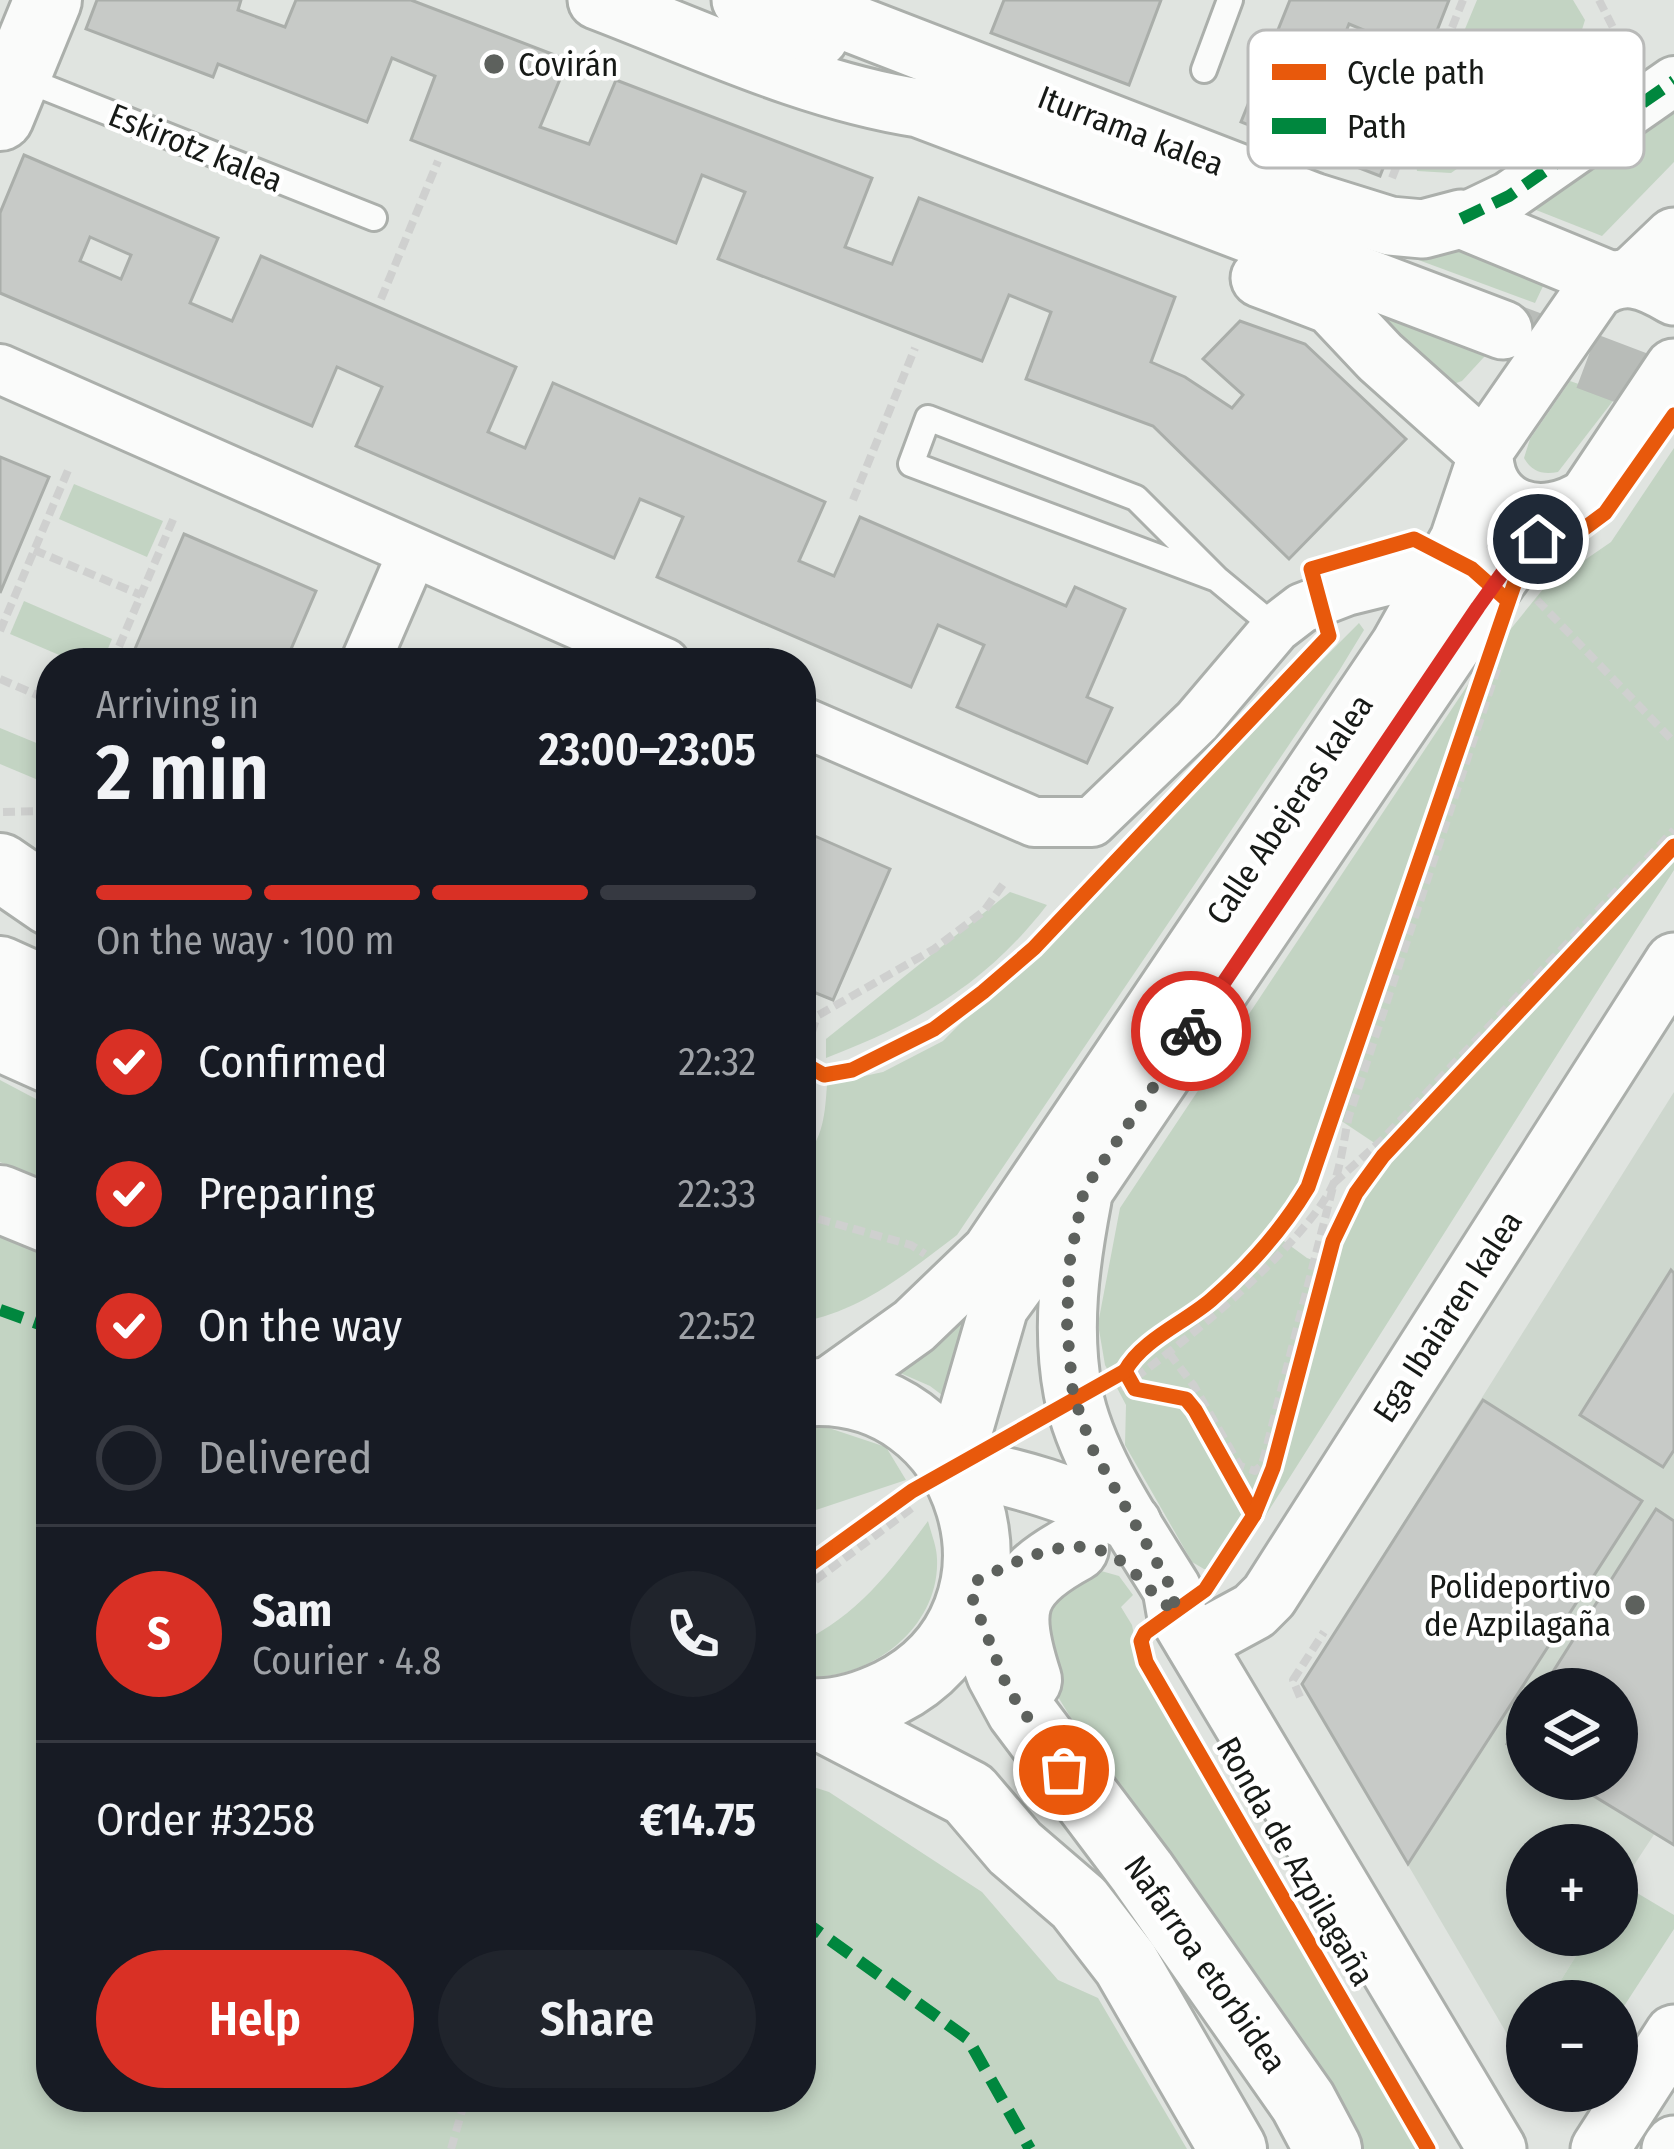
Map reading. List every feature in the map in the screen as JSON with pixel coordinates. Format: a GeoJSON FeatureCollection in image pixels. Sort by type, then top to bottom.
{"type":"FeatureCollection","features":[{"type":"Feature","properties":{"kind":"main road","name":"Eskirotz kalea"},"geometry":{"type":"LineString","coordinates":[[9,96],[48,0]]}},
{"type":"Feature","properties":{"kind":"main road"},"geometry":{"type":"LineString","coordinates":[[0,867],[36,892]]}},
{"type":"Feature","properties":{"kind":"main road"},"geometry":{"type":"LineString","coordinates":[[0,970],[36,986]]}},
{"type":"Feature","properties":{"kind":"main road"},"geometry":{"type":"LineString","coordinates":[[0,1037],[36,1053]]}},
{"type":"Feature","properties":{"kind":"main road"},"geometry":{"type":"LineString","coordinates":[[0,1198],[36,1214]]}},
{"type":"Feature","properties":{"kind":"main road"},"geometry":{"type":"LineString","coordinates":[[816,1393],[874,1401],[920,1427],[933,1480],[971,1503],[978,1541],[974,1589],[949,1644],[912,1682],[865,1706],[816,1719]]}},
{"type":"Feature","properties":{"kind":"main road"},"geometry":{"type":"LineString","coordinates":[[1103,1535],[1031,1575],[1020,1595],[1015,1629],[1029,1684],[1087,1772],[1114,1834]]}},
{"type":"Feature","properties":{"kind":"main road","name":"Nafarroa etorbidea"},"geometry":{"type":"LineString","coordinates":[[974,1589],[1008,1689],[1303,2102],[1328,2149]]}},
{"type":"Feature","properties":{"kind":"main road","name":"Nafarroa etorbidea"},"geometry":{"type":"LineString","coordinates":[[816,1727],[969,1794],[1015,1848],[1079,1904],[1126,1964],[1233,2149]]}},
{"type":"Feature","properties":{"kind":"street","name":"Iturrama kalea"},"geometry":{"type":"LineString","coordinates":[[597,0],[773,68],[872,101],[919,108],[1511,322],[861,60],[741,0]]}},
{"type":"Feature","properties":{"kind":"street","name":"Iturrama kalea"},"geometry":{"type":"LineString","coordinates":[[790,0],[915,21],[1248,167]]}},
{"type":"Feature","properties":{"kind":"street","name":"Iturrama kalea"},"geometry":{"type":"LineString","coordinates":[[773,68],[824,105],[1331,305],[1484,459],[1494,491],[1508,504],[1550,514],[1570,510]]}},
{"type":"Feature","properties":{"kind":"street","name":"Iturrama kalea"},"geometry":{"type":"LineString","coordinates":[[1251,168],[1374,222],[1423,229],[1461,219],[1638,284]]}},
{"type":"Feature","properties":{"kind":"street"},"geometry":{"type":"LineString","coordinates":[[1461,219],[1509,196],[1549,168]]}},
{"type":"Feature","properties":{"kind":"street"},"geometry":{"type":"LineString","coordinates":[[1638,284],[1674,237]]}},
{"type":"Feature","properties":{"kind":"street","name":"Calle Abejeras kalea"},"geometry":{"type":"LineString","coordinates":[[816,1389],[914,1326],[991,1252],[1412,623],[1459,540],[1484,459],[1594,291],[1638,284]]}},
{"type":"Feature","properties":{"kind":"street","name":"Calle Abejeras kalea"},"geometry":{"type":"LineString","coordinates":[[933,1480],[963,1431],[999,1307],[1084,1190],[1506,568],[1588,497],[1674,368]]}},
{"type":"Feature","properties":{"kind":"street"},"geometry":{"type":"LineString","coordinates":[[0,369],[630,648]]}},
{"type":"Feature","properties":{"kind":"street"},"geometry":{"type":"LineString","coordinates":[[371,648],[412,554]]}},
{"type":"Feature","properties":{"kind":"street"},"geometry":{"type":"LineString","coordinates":[[816,728],[1034,822],[1092,821],[1197,721],[1276,628],[1302,608],[1346,591],[1443,567]]}},
{"type":"Feature","properties":{"kind":"street"},"geometry":{"type":"LineString","coordinates":[[1346,591],[1372,596],[1412,623]]}},
{"type":"Feature","properties":{"kind":"street","name":"Ega Ibaiaren kalea"},"geometry":{"type":"LineString","coordinates":[[1185,1628],[1254,1611],[1269,1596],[1674,962]]}},
{"type":"Feature","properties":{"kind":"street"},"geometry":{"type":"LineString","coordinates":[[974,1589],[1045,1550],[1103,1535],[1092,1448],[1073,1394],[1067,1327],[1069,1265],[1084,1190]]}},
{"type":"Feature","properties":{"kind":"street","name":"Ronda de Azpilagaña"},"geometry":{"type":"LineString","coordinates":[[933,1480],[1018,1477],[1077,1496],[1103,1535],[1109,1554],[1185,1628],[1497,2149]]}},
{"type":"Feature","properties":{"kind":"street"},"geometry":{"type":"LineString","coordinates":[[1600,2149],[1674,2034]]}},
{"type":"Feature","properties":{"kind":"lane"},"geometry":{"type":"LineString","coordinates":[[1204,70],[1230,0]]}},
{"type":"Feature","properties":{"kind":"lane","name":"Eskirotz kalea"},"geometry":{"type":"LineString","coordinates":[[9,96],[374,218]]}},
{"type":"Feature","properties":{"kind":"lane"},"geometry":{"type":"LineString","coordinates":[[1216,579],[911,464],[928,418],[1136,498],[1216,579],[1276,628]]}},
{"type":"Feature","properties":{"kind":"path"},"geometry":{"type":"LineString","coordinates":[[1451,30],[1463,0]]}},
{"type":"Feature","properties":{"kind":"path"},"geometry":{"type":"LineString","coordinates":[[1599,0],[1620,30]]}},
{"type":"Feature","properties":{"kind":"path"},"geometry":{"type":"LineString","coordinates":[[1644,64],[1662,90]]}},
{"type":"Feature","properties":{"kind":"path"},"geometry":{"type":"LineString","coordinates":[[381,299],[438,161]]}},
{"type":"Feature","properties":{"kind":"path"},"geometry":{"type":"LineString","coordinates":[[1385,196],[1396,168]]}},
{"type":"Feature","properties":{"kind":"path"},"geometry":{"type":"LineString","coordinates":[[853,500],[915,348]]}},
{"type":"Feature","properties":{"kind":"path"},"geometry":{"type":"LineString","coordinates":[[0,631],[70,468]]}},
{"type":"Feature","properties":{"kind":"path"},"geometry":{"type":"LineString","coordinates":[[118,648],[176,514]]}},
{"type":"Feature","properties":{"kind":"path"},"geometry":{"type":"LineString","coordinates":[[34,550],[141,595]]}},
{"type":"Feature","properties":{"kind":"path"},"geometry":{"type":"LineString","coordinates":[[1528,590],[1674,742]]}},
{"type":"Feature","properties":{"kind":"path"},"geometry":{"type":"LineString","coordinates":[[1328,1137],[1495,655]]}},
{"type":"Feature","properties":{"kind":"path"},"geometry":{"type":"LineString","coordinates":[[1169,1353],[1194,1386],[1240,1466],[1255,1471],[1262,1465],[1349,1116],[1495,655]]}},
{"type":"Feature","properties":{"kind":"path"},"geometry":{"type":"LineString","coordinates":[[0,679],[36,694]]}},
{"type":"Feature","properties":{"kind":"path"},"geometry":{"type":"LineString","coordinates":[[16,796],[36,804]]}},
{"type":"Feature","properties":{"kind":"path"},"geometry":{"type":"LineString","coordinates":[[0,812],[36,810]]}},
{"type":"Feature","properties":{"kind":"path"},"geometry":{"type":"LineString","coordinates":[[1096,1388],[1169,1353],[1288,1245],[1334,1183],[1382,1140],[1674,830]]}},
{"type":"Feature","properties":{"kind":"path"},"geometry":{"type":"LineString","coordinates":[[1367,1177],[1674,846]]}},
{"type":"Feature","properties":{"kind":"path"},"geometry":{"type":"LineString","coordinates":[[816,1019],[934,949],[984,910],[1006,880]]}},
{"type":"Feature","properties":{"kind":"path"},"geometry":{"type":"LineString","coordinates":[[816,1071],[824,1075]]}},
{"type":"Feature","properties":{"kind":"path"},"geometry":{"type":"LineString","coordinates":[[1127,1376],[1146,1346],[1226,1286],[1286,1224],[1297,1206]]}},
{"type":"Feature","properties":{"kind":"path"},"geometry":{"type":"LineString","coordinates":[[1263,1490],[1343,1215]]}},
{"type":"Feature","properties":{"kind":"path"},"geometry":{"type":"LineString","coordinates":[[816,1218],[911,1245],[940,1264]]}},
{"type":"Feature","properties":{"kind":"path"},"geometry":{"type":"LineString","coordinates":[[1127,1376],[1135,1389],[1149,1394]]}},
{"type":"Feature","properties":{"kind":"path"},"geometry":{"type":"LineString","coordinates":[[1186,1399],[1237,1482]]}},
{"type":"Feature","properties":{"kind":"path"},"geometry":{"type":"LineString","coordinates":[[816,1561],[933,1480]]}},
{"type":"Feature","properties":{"kind":"path"},"geometry":{"type":"LineString","coordinates":[[816,1578],[933,1480]]}},
{"type":"Feature","properties":{"kind":"path"},"geometry":{"type":"LineString","coordinates":[[1300,1697],[1293,1680],[1324,1632]]}},
{"type":"Feature","properties":{"kind":"path"},"geometry":{"type":"LineString","coordinates":[[441,2149],[452,2112]]}},
{"type":"Feature","properties":{"kind":"path"},"geometry":{"type":"LineString","coordinates":[[451,2149],[462,2112]]}},
{"type":"Feature","properties":{"kind":"shaded area"},"geometry":{"type":"Polygon","coordinates":[[[1674,1092],[1674,1845],[1655,1833],[1638,1859],[1638,1824],[1506,1824],[1506,1956],[1576,1956],[1561,1980],[1506,1980],[1506,2032],[1302,1684],[1674,1092]]]}},
{"type":"Feature","properties":{"kind":"green space"},"geometry":{"type":"Polygon","coordinates":[[[1477,0],[1573,0],[1585,20],[1582,30],[1465,30],[1477,0]]]}},
{"type":"Feature","properties":{"kind":"green space"},"geometry":{"type":"Polygon","coordinates":[[[1674,113],[1674,162],[1602,236],[1531,208],[1591,168],[1644,168],[1644,133],[1674,113]]]}},
{"type":"Feature","properties":{"kind":"green space"},"geometry":{"type":"Polygon","coordinates":[[[1417,168],[1458,168],[1451,173],[1417,168]]]}},
{"type":"Feature","properties":{"kind":"green space"},"geometry":{"type":"Polygon","coordinates":[[[1462,238],[1544,284],[1535,303],[1413,258],[1381,241],[1462,238]]]}},
{"type":"Feature","properties":{"kind":"green space"},"geometry":{"type":"Polygon","coordinates":[[[1343,289],[1496,344],[1462,381],[1448,386],[1343,289]]]}},
{"type":"Feature","properties":{"kind":"green space"},"geometry":{"type":"Polygon","coordinates":[[[1570,381],[1616,397],[1558,472],[1538,471],[1524,458],[1530,439],[1570,381]]]}},
{"type":"Feature","properties":{"kind":"green space"},"geometry":{"type":"Polygon","coordinates":[[[1674,448],[1674,870],[1240,1556],[1223,1570],[1204,1569],[1192,1562],[1125,1445],[1126,1405],[1105,1365],[1098,1324],[1120,1208],[1479,668],[1544,588],[1611,542],[1674,448]],[[1325,1110],[1301,1184],[1270,1231],[1307,1258],[1332,1267],[1356,1204],[1394,1156],[1325,1110]]]}},
{"type":"Feature","properties":{"kind":"green space"},"geometry":{"type":"Polygon","coordinates":[[[74,484],[163,521],[147,557],[59,519],[74,484]]]}},
{"type":"Feature","properties":{"kind":"green space"},"geometry":{"type":"Polygon","coordinates":[[[24,601],[112,639],[108,648],[43,648],[10,634],[24,601]]]}},
{"type":"Feature","properties":{"kind":"green space"},"geometry":{"type":"Polygon","coordinates":[[[1359,623],[1364,630],[1339,671],[957,1235],[864,1299],[816,1319],[816,1140],[827,1084],[883,1072],[943,1041],[1359,623]]]}},
{"type":"Feature","properties":{"kind":"green space"},"geometry":{"type":"Polygon","coordinates":[[[0,728],[36,743],[36,779],[0,764],[0,728]]]}},
{"type":"Feature","properties":{"kind":"green space"},"geometry":{"type":"Polygon","coordinates":[[[1010,892],[1047,905],[1000,957],[921,1015],[826,1058],[826,1039],[1010,892]]]}},
{"type":"Feature","properties":{"kind":"green space"},"geometry":{"type":"Polygon","coordinates":[[[0,1080],[36,1099],[36,1178],[0,1162],[0,1080]]]}},
{"type":"Feature","properties":{"kind":"green space"},"geometry":{"type":"Polygon","coordinates":[[[0,1235],[36,1251],[36,2112],[816,2112],[816,1788],[982,1892],[1058,1980],[1098,1998],[1187,2149],[0,2149],[0,1235]]]}},
{"type":"Feature","properties":{"kind":"green space"},"geometry":{"type":"Polygon","coordinates":[[[961,1313],[973,1323],[954,1404],[930,1386],[898,1372],[961,1313]]]}},
{"type":"Feature","properties":{"kind":"green space"},"geometry":{"type":"Polygon","coordinates":[[[816,1428],[886,1447],[906,1480],[816,1510],[816,1428]]]}},
{"type":"Feature","properties":{"kind":"green space"},"geometry":{"type":"Polygon","coordinates":[[[928,1521],[937,1554],[935,1584],[913,1629],[874,1661],[851,1671],[816,1676],[816,1634],[887,1574],[928,1521]]]}},
{"type":"Feature","properties":{"kind":"green space"},"geometry":{"type":"Polygon","coordinates":[[[1087,1567],[1119,1576],[1133,1595],[1121,1607],[1132,1625],[1139,1659],[1418,2149],[1358,2149],[1049,1682],[1034,1595],[1087,1567]]]}},
{"type":"Feature","properties":{"kind":"green space"},"geometry":{"type":"Polygon","coordinates":[[[1638,1894],[1674,1915],[1674,1929],[1638,1985],[1638,1980],[1561,1980],[1576,1956],[1638,1956],[1638,1894]]]}},
{"type":"Feature","properties":{"kind":"building"},"geometry":{"type":"Polygon","coordinates":[[[97,0],[241,0],[238,10],[285,27],[296,0],[411,0],[568,60],[540,127],[589,144],[616,80],[872,178],[845,247],[892,264],[919,198],[1175,297],[1151,362],[1185,377],[1232,408],[1243,395],[1203,359],[1240,321],[1305,344],[1406,439],[1289,559],[1153,426],[1026,379],[1051,312],[1009,295],[982,361],[718,259],[745,192],[702,175],[676,243],[411,140],[435,76],[392,58],[367,122],[218,64],[213,77],[86,29],[97,0]]]}},
{"type":"Feature","properties":{"kind":"building"},"geometry":{"type":"Polygon","coordinates":[[[1004,0],[1161,0],[1129,85],[991,33],[1004,0]]]}},
{"type":"Feature","properties":{"kind":"building"},"geometry":{"type":"Polygon","coordinates":[[[1290,0],[1449,0],[1437,30],[1364,30],[1349,24],[1347,30],[1278,30],[1290,0]]]}},
{"type":"Feature","properties":{"kind":"building"},"geometry":{"type":"Polygon","coordinates":[[[24,155],[218,238],[190,303],[232,321],[261,256],[516,367],[488,432],[525,448],[553,383],[825,502],[799,561],[834,576],[860,517],[1066,606],[1075,587],[1125,609],[1087,697],[1112,708],[1087,763],[957,707],[984,645],[938,625],[911,687],[657,577],[683,517],[640,499],[614,558],[356,446],[382,387],[337,367],[312,426],[0,293],[0,213],[24,155]],[[90,237],[80,261],[121,279],[131,255],[90,237]]]}},
{"type":"Feature","properties":{"kind":"building"},"geometry":{"type":"Polygon","coordinates":[[[1359,168],[1383,168],[1380,176],[1359,168]]]}},
{"type":"Feature","properties":{"kind":"building"},"geometry":{"type":"Polygon","coordinates":[[[0,457],[49,477],[0,593],[0,457]]]}},
{"type":"Feature","properties":{"kind":"building"},"geometry":{"type":"Polygon","coordinates":[[[184,534],[316,591],[291,648],[135,648],[184,534]]]}},
{"type":"Feature","properties":{"kind":"building"},"geometry":{"type":"Polygon","coordinates":[[[816,837],[890,869],[833,1000],[816,993],[816,837]]]}},
{"type":"Feature","properties":{"kind":"building"},"geometry":{"type":"Polygon","coordinates":[[[1671,1270],[1674,1450],[1663,1467],[1580,1415],[1671,1270]]]}},
{"type":"Feature","properties":{"kind":"building"},"geometry":{"type":"Polygon","coordinates":[[[1483,1400],[1642,1501],[1534,1668],[1506,1668],[1506,1712],[1408,1864],[1302,1684],[1483,1400]]]}},
{"type":"Feature","properties":{"kind":"building","name":"Polideportivo de Azpilagaña"},"geometry":{"type":"Polygon","coordinates":[[[1656,1509],[1674,1521],[1674,1845],[1600,1800],[1638,1800],[1638,1668],[1555,1668],[1656,1509]]]}},
{"type":"Feature","properties":{"kind":"tunnel"},"geometry":{"type":"LineString","coordinates":[[1507,331],[1674,394]]}},
{"type":"Feature","properties":{"kind":"marked path"},"geometry":{"type":"LineString","coordinates":[[1644,102],[1674,81]]}},
{"type":"Feature","properties":{"kind":"marked path"},"geometry":{"type":"LineString","coordinates":[[1461,219],[1509,196],[1549,168]]}},
{"type":"Feature","properties":{"kind":"marked path"},"geometry":{"type":"LineString","coordinates":[[0,1310],[36,1323]]}},
{"type":"Feature","properties":{"kind":"marked path"},"geometry":{"type":"LineString","coordinates":[[816,1930],[968,2039],[1030,2149]]}},
{"type":"Feature","properties":{"kind":"cycle path"},"geometry":{"type":"LineString","coordinates":[[1254,1515],[1186,1399],[1135,1389],[1125,1371],[1142,1350],[1239,1274],[1308,1187],[1516,579],[1605,513],[1674,415]]}},
{"type":"Feature","properties":{"kind":"cycle path"},"geometry":{"type":"LineString","coordinates":[[816,1070],[824,1075],[852,1070],[934,1029],[1034,948],[1329,636],[1311,569],[1414,539],[1472,569],[1508,601]]}},
{"type":"Feature","properties":{"kind":"cycle path"},"geometry":{"type":"LineString","coordinates":[[1428,2149],[1146,1662],[1141,1641],[1145,1633],[1205,1590],[1254,1515],[1273,1468],[1333,1241],[1356,1193],[1383,1156],[1674,846]]}},
{"type":"Feature","properties":{"kind":"cycle path"},"geometry":{"type":"LineString","coordinates":[[816,1560],[912,1491],[1125,1371]]}},
{"type":"Feature","properties":{"kind":"way so far"},"geometry":{"type":"LineString","coordinates":[[1064,1770],[1008,1689],[972,1597],[976,1581],[1031,1555],[1064,1547],[1087,1548],[1122,1562],[1156,1599],[1176,1612],[1172,1589],[1092,1448],[1073,1394],[1067,1327],[1069,1265],[1084,1190],[1191,1031]]}},
{"type":"Feature","properties":{"kind":"place","name":"Covirán"},"geometry":{"type":"Point","coordinates":[494,64]}},
{"type":"Feature","properties":{"kind":"place","name":"Polideportivo de Azpilagaña"},"geometry":{"type":"Point","coordinates":[1635,1605]}},
{"type":"Feature","properties":{"kind":"route"},"geometry":{"type":"LineString","coordinates":[[1191,1031],[1478,607],[1506,568],[1538,539]]}}]}
